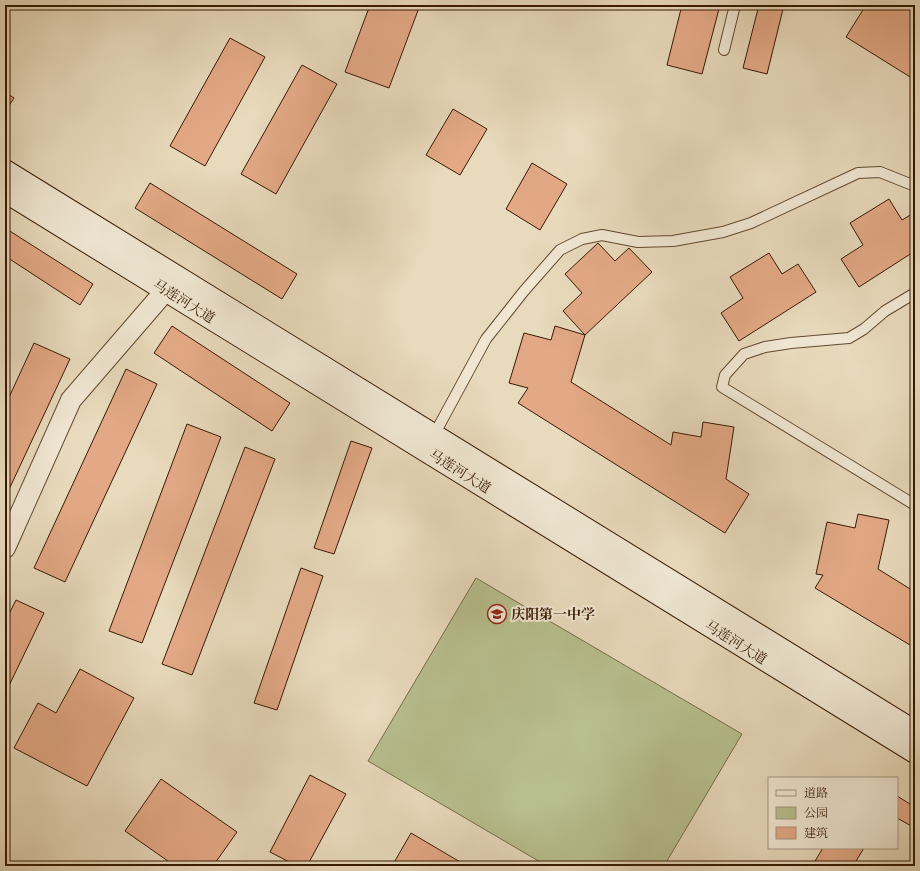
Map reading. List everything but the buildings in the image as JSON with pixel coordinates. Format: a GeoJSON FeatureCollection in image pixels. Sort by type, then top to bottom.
{"type":"FeatureCollection","features":[{"type":"Feature","properties":{"kind":"street","name":"马莲河大道"},"geometry":{"type":"LineString","coordinates":[[5,171],[915,732]]}},
{"type":"Feature","properties":{"kind":"street","name":"马莲河大道"},"geometry":{"type":"LineString","coordinates":[[5,191],[915,752]]}},
{"type":"Feature","properties":{"kind":"street"},"geometry":{"type":"LineString","coordinates":[[5,548],[72,400],[166,290]]}},
{"type":"Feature","properties":{"kind":"lane"},"geometry":{"type":"LineString","coordinates":[[724,50],[735,5]]}},
{"type":"Feature","properties":{"kind":"lane"},"geometry":{"type":"LineString","coordinates":[[434,435],[486,340],[524,291],[560,250],[582,239],[602,235],[638,242],[673,241],[723,232],[751,223],[858,173],[880,172],[915,186]]}},
{"type":"Feature","properties":{"kind":"lane"},"geometry":{"type":"LineString","coordinates":[[915,294],[885,311],[864,329],[849,338],[791,343],[765,347],[744,354],[725,375],[722,387],[915,505]]}},
{"type":"Feature","properties":{"kind":"green space"},"geometry":{"type":"Polygon","coordinates":[[[476,578],[742,734],[664,866],[547,866],[368,761],[476,578]]]}},
{"type":"Feature","properties":{"kind":"place","name":"庆阳第一中学"},"geometry":{"type":"Point","coordinates":[497,614]}}]}
